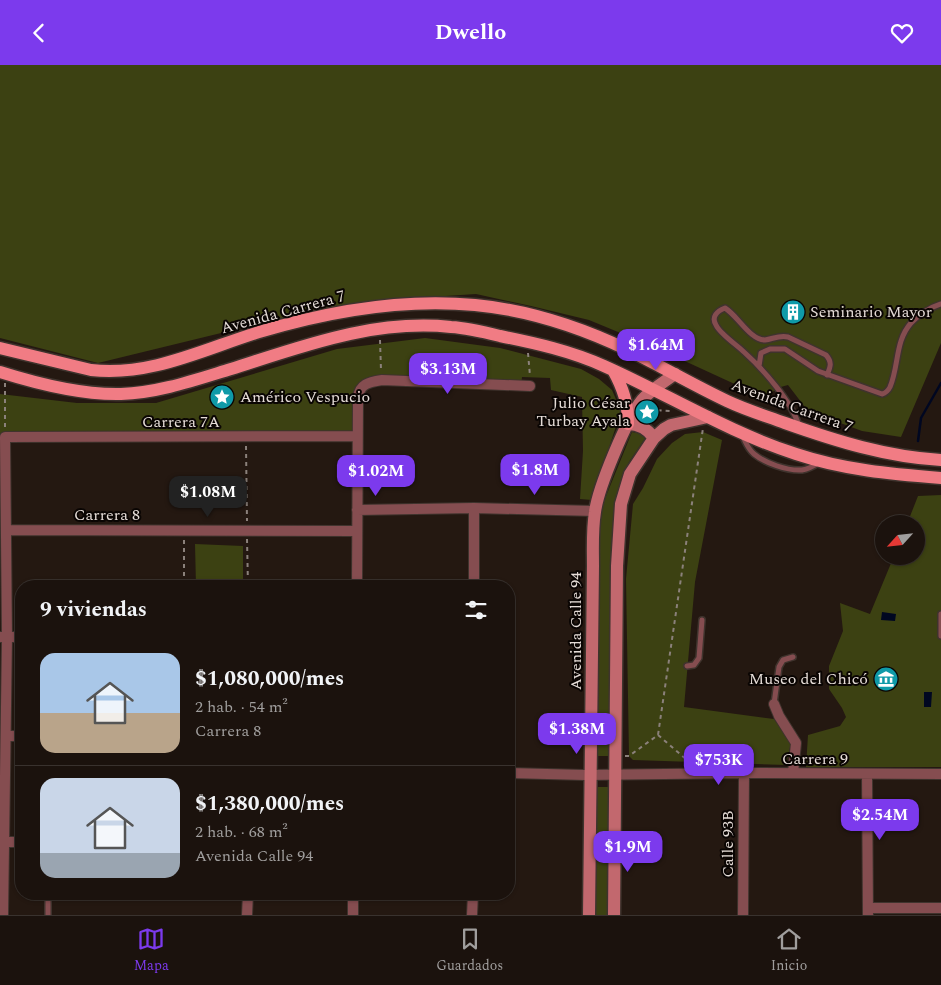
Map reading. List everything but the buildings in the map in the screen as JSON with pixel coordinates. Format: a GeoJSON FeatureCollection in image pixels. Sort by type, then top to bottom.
{"type":"FeatureCollection","features":[{"type":"Feature","properties":{"kind":"main road","name":"Avenida Carrera 7"},"geometry":{"type":"LineString","coordinates":[[0,348],[91,369],[106,371],[131,370],[165,363],[257,333],[334,313],[387,306],[452,303],[519,311],[565,325],[626,349],[729,402],[800,429],[876,451],[941,460]]}},
{"type":"Feature","properties":{"kind":"main road"},"geometry":{"type":"LineString","coordinates":[[3,373],[89,392],[106,394],[130,393],[176,385],[317,341],[379,327],[402,325],[450,326],[528,342],[568,353],[613,370],[653,390],[706,422],[741,432],[782,449],[821,462],[873,472],[941,478]]}},
{"type":"Feature","properties":{"kind":"main road"},"geometry":{"type":"LineString","coordinates":[[613,370],[625,395],[628,424],[634,424],[646,429],[654,438]]}},
{"type":"Feature","properties":{"kind":"main road","name":"Avenida Calle 94"},"geometry":{"type":"LineString","coordinates":[[589,915],[595,511],[605,478],[628,424],[642,400],[675,374]]}},
{"type":"Feature","properties":{"kind":"main road"},"geometry":{"type":"LineString","coordinates":[[614,915],[617,566],[620,511],[630,474],[654,438],[671,425],[706,422]]}},
{"type":"Feature","properties":{"kind":"street"},"geometry":{"type":"LineString","coordinates":[[357,580],[358,398],[361,387],[366,383],[382,380],[530,386]]}},
{"type":"Feature","properties":{"kind":"street"},"geometry":{"type":"LineString","coordinates":[[3,915],[6,736],[4,637],[5,434]]}},
{"type":"Feature","properties":{"kind":"street","name":"Carrera 7A"},"geometry":{"type":"LineString","coordinates":[[5,434],[246,437],[358,435]]}},
{"type":"Feature","properties":{"kind":"street"},"geometry":{"type":"LineString","coordinates":[[357,510],[474,508],[595,511]]}},
{"type":"Feature","properties":{"kind":"street"},"geometry":{"type":"LineString","coordinates":[[474,508],[474,580]]}},
{"type":"Feature","properties":{"kind":"street","name":"Carrera 8"},"geometry":{"type":"LineString","coordinates":[[6,530],[184,530],[247,533],[357,531]]}},
{"type":"Feature","properties":{"kind":"street"},"geometry":{"type":"LineString","coordinates":[[774,704],[779,716],[796,743],[793,773]]}},
{"type":"Feature","properties":{"kind":"street"},"geometry":{"type":"LineString","coordinates":[[6,736],[15,736]]}},
{"type":"Feature","properties":{"kind":"street","name":"Carrera 9"},"geometry":{"type":"LineString","coordinates":[[515,773],[590,775],[744,773],[941,774]]}},
{"type":"Feature","properties":{"kind":"street","name":"Calle 93B"},"geometry":{"type":"LineString","coordinates":[[743,915],[744,773]]}},
{"type":"Feature","properties":{"kind":"street"},"geometry":{"type":"LineString","coordinates":[[867,774],[868,912],[941,909]]}},
{"type":"Feature","properties":{"kind":"street"},"geometry":{"type":"LineString","coordinates":[[4,841],[15,842]]}},
{"type":"Feature","properties":{"kind":"street"},"geometry":{"type":"LineString","coordinates":[[247,915],[248,900]]}},
{"type":"Feature","properties":{"kind":"street"},"geometry":{"type":"LineString","coordinates":[[353,900],[353,915]]}},
{"type":"Feature","properties":{"kind":"street"},"geometry":{"type":"LineString","coordinates":[[472,900],[472,915]]}},
{"type":"Feature","properties":{"kind":"lane"},"geometry":{"type":"LineString","coordinates":[[759,366],[761,353],[770,349],[785,349],[818,371],[882,394],[885,393],[890,386],[899,345],[912,322],[941,304]]}},
{"type":"Feature","properties":{"kind":"lane"},"geometry":{"type":"LineString","coordinates":[[800,429],[796,415],[759,366],[718,329],[714,320],[715,314],[725,308],[733,313],[750,334],[764,340],[782,335],[826,355],[832,365],[828,375]]}},
{"type":"Feature","properties":{"kind":"lane"},"geometry":{"type":"LineString","coordinates":[[941,614],[941,636]]}},
{"type":"Feature","properties":{"kind":"lane"},"geometry":{"type":"LineString","coordinates":[[688,666],[698,662],[702,620]]}},
{"type":"Feature","properties":{"kind":"lane"},"geometry":{"type":"LineString","coordinates":[[774,704],[779,667],[782,660],[793,657]]}},
{"type":"Feature","properties":{"kind":"lane"},"geometry":{"type":"LineString","coordinates":[[48,900],[48,915]]}},
{"type":"Feature","properties":{"kind":"path"},"geometry":{"type":"LineString","coordinates":[[379,327],[382,380]]}},
{"type":"Feature","properties":{"kind":"path"},"geometry":{"type":"LineString","coordinates":[[528,342],[530,386]]}},
{"type":"Feature","properties":{"kind":"path"},"geometry":{"type":"LineString","coordinates":[[3,373],[5,434]]}},
{"type":"Feature","properties":{"kind":"path"},"geometry":{"type":"LineString","coordinates":[[646,405],[655,410],[672,412]]}},
{"type":"Feature","properties":{"kind":"path"},"geometry":{"type":"LineString","coordinates":[[615,756],[629,756],[658,735],[706,422]]}},
{"type":"Feature","properties":{"kind":"path"},"geometry":{"type":"LineString","coordinates":[[246,437],[248,580]]}},
{"type":"Feature","properties":{"kind":"path"},"geometry":{"type":"LineString","coordinates":[[184,530],[184,580]]}},
{"type":"Feature","properties":{"kind":"path"},"geometry":{"type":"LineString","coordinates":[[658,735],[687,760],[688,774]]}},
{"type":"Feature","properties":{"kind":"green space"},"geometry":{"type":"Polygon","coordinates":[[[0,65],[941,65],[941,343],[901,437],[862,431],[808,411],[788,385],[777,388],[765,398],[652,346],[589,320],[476,294],[369,301],[315,310],[98,363],[0,338],[0,65]]]}},
{"type":"Feature","properties":{"kind":"green space"},"geometry":{"type":"Polygon","coordinates":[[[425,338],[500,348],[581,369],[599,379],[612,390],[621,411],[592,500],[580,499],[583,451],[582,397],[551,390],[550,378],[522,377],[521,386],[382,380],[361,387],[357,436],[0,437],[0,394],[77,403],[156,403],[337,349],[425,338]]]}},
{"type":"Feature","properties":{"kind":"green space"},"geometry":{"type":"Polygon","coordinates":[[[632,432],[646,437],[629,462],[618,491],[613,523],[609,756],[596,756],[599,527],[602,506],[632,432]]]}},
{"type":"Feature","properties":{"kind":"green space"},"geometry":{"type":"Polygon","coordinates":[[[703,432],[722,440],[695,582],[684,707],[774,719],[791,743],[786,765],[633,760],[629,756],[626,579],[633,504],[657,459],[672,443],[685,434],[703,432]]]}},
{"type":"Feature","properties":{"kind":"green space"},"geometry":{"type":"Polygon","coordinates":[[[941,495],[941,767],[806,767],[808,735],[840,726],[846,717],[829,689],[829,666],[843,631],[840,603],[870,614],[890,565],[925,565],[925,515],[911,515],[918,496],[941,495]]]}},
{"type":"Feature","properties":{"kind":"green space"},"geometry":{"type":"Polygon","coordinates":[[[195,544],[243,546],[243,580],[196,580],[195,544]]]}},
{"type":"Feature","properties":{"kind":"green space"},"geometry":{"type":"Polygon","coordinates":[[[595,787],[609,787],[608,915],[594,915],[595,787]]]}},
{"type":"Feature","properties":{"kind":"water"},"geometry":{"type":"Polygon","coordinates":[[[882,612],[896,614],[895,621],[881,620],[882,612]]]}},
{"type":"Feature","properties":{"kind":"water"},"geometry":{"type":"Polygon","coordinates":[[[924,692],[932,692],[931,707],[924,707],[924,692]]]}},
{"type":"Feature","properties":{"kind":"water"},"geometry":{"type":"Polygon","coordinates":[[[713,747],[718,749],[720,754],[718,759],[713,761],[708,759],[706,754],[708,749],[713,747]]]}},
{"type":"Feature","properties":{"kind":"waterway"},"geometry":{"type":"LineString","coordinates":[[918,441],[921,418],[941,383]]}},
{"type":"Feature","properties":{"kind":"place","name":"Seminario Mayor"},"geometry":{"type":"Point","coordinates":[793,312]}},
{"type":"Feature","properties":{"kind":"place","name":"Américo Vespucio"},"geometry":{"type":"Point","coordinates":[222,397]}},
{"type":"Feature","properties":{"kind":"place","name":"Julio César Turbay Ayala"},"geometry":{"type":"Point","coordinates":[647,412]}},
{"type":"Feature","properties":{"kind":"place","name":"Museo del Chicó"},"geometry":{"type":"Point","coordinates":[886,679]}}]}
